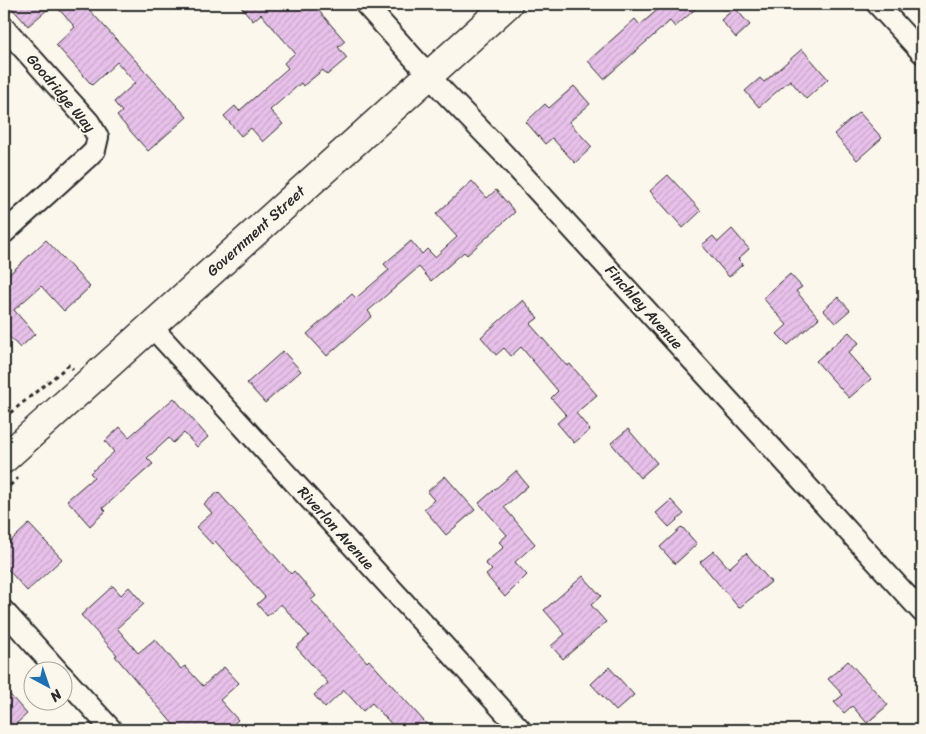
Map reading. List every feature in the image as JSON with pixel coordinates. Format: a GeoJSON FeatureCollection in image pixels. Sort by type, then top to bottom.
{"type":"FeatureCollection","features":[{"type":"Feature","properties":{"kind":"main road","name":"Government Street"},"geometry":{"type":"LineString","coordinates":[[4,459],[508,4]]}},
{"type":"Feature","properties":{"kind":"street","name":"Finchley Avenue"},"geometry":{"type":"LineString","coordinates":[[365,4],[922,612]]}},
{"type":"Feature","properties":{"kind":"street"},"geometry":{"type":"LineString","coordinates":[[876,4],[922,53]]}},
{"type":"Feature","properties":{"kind":"street","name":"Goodridge Way"},"geometry":{"type":"LineString","coordinates":[[4,27],[96,130],[98,137],[95,150],[4,233]]}},
{"type":"Feature","properties":{"kind":"street","name":"Riverlon Avenue"},"geometry":{"type":"LineString","coordinates":[[152,326],[521,730]]}},
{"type":"Feature","properties":{"kind":"street"},"geometry":{"type":"LineString","coordinates":[[4,611],[50,662]]}},
{"type":"Feature","properties":{"kind":"street"},"geometry":{"type":"LineString","coordinates":[[72,687],[112,730]]}},
{"type":"Feature","properties":{"kind":"path"},"geometry":{"type":"LineString","coordinates":[[4,418],[69,365],[87,384]]}},
{"type":"Feature","properties":{"kind":"building"},"geometry":{"type":"Polygon","coordinates":[[[8,4],[54,4],[28,26],[8,4]]]}},
{"type":"Feature","properties":{"kind":"building"},"geometry":{"type":"Polygon","coordinates":[[[54,4],[84,4],[187,117],[148,151],[117,116],[122,112],[114,102],[135,83],[117,62],[92,85],[56,45],[75,27],[54,4]]]}},
{"type":"Feature","properties":{"kind":"building"},"geometry":{"type":"Polygon","coordinates":[[[239,4],[313,4],[345,41],[338,47],[347,58],[327,75],[323,70],[303,86],[301,83],[270,110],[283,124],[263,142],[251,128],[241,136],[224,116],[235,106],[239,111],[288,68],[284,63],[295,53],[261,14],[253,21],[239,4]]]}},
{"type":"Feature","properties":{"kind":"building"},"geometry":{"type":"Polygon","coordinates":[[[664,4],[701,4],[675,27],[670,21],[604,79],[588,61],[635,19],[640,25],[664,4]]]}},
{"type":"Feature","properties":{"kind":"building"},"geometry":{"type":"Polygon","coordinates":[[[735,8],[750,25],[736,38],[721,20],[735,8]]]}},
{"type":"Feature","properties":{"kind":"building"},"geometry":{"type":"Polygon","coordinates":[[[802,49],[828,79],[806,99],[790,80],[759,107],[745,91],[760,78],[764,82],[802,49]]]}},
{"type":"Feature","properties":{"kind":"building"},"geometry":{"type":"Polygon","coordinates":[[[574,86],[590,104],[569,122],[592,147],[575,163],[552,138],[545,144],[526,122],[545,104],[549,108],[574,86]]]}},
{"type":"Feature","properties":{"kind":"building"},"geometry":{"type":"Polygon","coordinates":[[[859,112],[882,138],[857,160],[834,134],[859,112]]]}},
{"type":"Feature","properties":{"kind":"building"},"geometry":{"type":"Polygon","coordinates":[[[668,175],[701,211],[683,228],[650,191],[668,175]]]}},
{"type":"Feature","properties":{"kind":"building"},"geometry":{"type":"Polygon","coordinates":[[[472,181],[487,198],[496,190],[515,212],[467,255],[464,252],[431,281],[419,267],[368,311],[372,316],[327,356],[307,334],[352,294],[356,298],[389,270],[384,264],[411,241],[422,254],[427,249],[435,257],[457,237],[436,214],[472,181]]]}},
{"type":"Feature","properties":{"kind":"building"},"geometry":{"type":"Polygon","coordinates":[[[732,229],[749,249],[738,259],[743,264],[729,277],[702,245],[713,236],[718,242],[732,229]]]}},
{"type":"Feature","properties":{"kind":"building"},"geometry":{"type":"Polygon","coordinates":[[[46,240],[90,287],[64,311],[41,286],[14,310],[35,334],[20,348],[4,331],[4,279],[46,240]]]}},
{"type":"Feature","properties":{"kind":"building"},"geometry":{"type":"Polygon","coordinates":[[[790,274],[802,287],[796,291],[819,318],[788,345],[777,334],[787,325],[763,298],[790,274]]]}},
{"type":"Feature","properties":{"kind":"building"},"geometry":{"type":"Polygon","coordinates":[[[838,297],[850,310],[835,323],[823,310],[838,297]]]}},
{"type":"Feature","properties":{"kind":"building"},"geometry":{"type":"Polygon","coordinates":[[[523,300],[538,318],[530,324],[567,366],[570,364],[597,395],[576,413],[590,430],[574,443],[557,423],[566,415],[551,398],[558,391],[521,347],[511,356],[504,348],[496,355],[481,337],[523,300]]]}},
{"type":"Feature","properties":{"kind":"building"},"geometry":{"type":"Polygon","coordinates":[[[849,332],[859,343],[848,353],[871,379],[849,398],[816,361],[849,332]]]}},
{"type":"Feature","properties":{"kind":"building"},"geometry":{"type":"Polygon","coordinates":[[[283,351],[301,371],[265,403],[247,383],[283,351]]]}},
{"type":"Feature","properties":{"kind":"building"},"geometry":{"type":"Polygon","coordinates":[[[174,398],[208,437],[197,447],[184,433],[173,443],[169,438],[147,458],[153,464],[103,508],[106,511],[90,526],[67,500],[94,477],[90,473],[114,452],[105,441],[120,427],[129,437],[174,398]]]}},
{"type":"Feature","properties":{"kind":"building"},"geometry":{"type":"Polygon","coordinates":[[[628,429],[657,463],[640,478],[611,443],[628,429]]]}},
{"type":"Feature","properties":{"kind":"building"},"geometry":{"type":"Polygon","coordinates":[[[516,471],[528,486],[504,507],[535,544],[515,562],[527,575],[505,597],[486,575],[492,570],[485,563],[504,547],[499,542],[507,535],[479,503],[516,471]]]}},
{"type":"Feature","properties":{"kind":"building"},"geometry":{"type":"Polygon","coordinates":[[[445,476],[475,510],[446,535],[424,509],[434,500],[427,492],[445,476]]]}},
{"type":"Feature","properties":{"kind":"building"},"geometry":{"type":"Polygon","coordinates":[[[218,492],[291,574],[294,571],[316,596],[311,600],[367,662],[369,660],[432,730],[397,730],[372,703],[363,711],[344,690],[325,708],[314,695],[328,683],[296,647],[309,636],[281,604],[267,616],[257,604],[265,597],[215,541],[212,544],[196,527],[212,513],[204,504],[218,492]]]}},
{"type":"Feature","properties":{"kind":"building"},"geometry":{"type":"Polygon","coordinates":[[[671,500],[684,514],[669,527],[656,513],[671,500]]]}},
{"type":"Feature","properties":{"kind":"building"},"geometry":{"type":"Polygon","coordinates":[[[29,524],[62,559],[27,591],[4,565],[4,547],[29,524]]]}},
{"type":"Feature","properties":{"kind":"building"},"geometry":{"type":"Polygon","coordinates":[[[682,527],[697,544],[675,564],[660,547],[682,527]]]}},
{"type":"Feature","properties":{"kind":"building"},"geometry":{"type":"Polygon","coordinates":[[[714,551],[729,568],[746,553],[771,582],[739,608],[700,562],[714,551]]]}},
{"type":"Feature","properties":{"kind":"building"},"geometry":{"type":"Polygon","coordinates":[[[583,576],[601,596],[591,605],[606,622],[563,659],[551,646],[565,634],[544,610],[583,576]]]}},
{"type":"Feature","properties":{"kind":"building"},"geometry":{"type":"Polygon","coordinates":[[[113,586],[121,595],[129,587],[144,604],[117,628],[138,653],[155,639],[181,669],[185,666],[203,686],[224,667],[239,683],[220,700],[238,720],[226,730],[178,730],[115,656],[117,655],[81,615],[113,586]]]}},
{"type":"Feature","properties":{"kind":"building"},"geometry":{"type":"Polygon","coordinates":[[[848,661],[888,705],[867,723],[852,706],[844,713],[834,702],[843,695],[828,679],[848,661]]]}},
{"type":"Feature","properties":{"kind":"building"},"geometry":{"type":"Polygon","coordinates":[[[609,667],[634,695],[616,711],[591,684],[609,667]]]}},
{"type":"Feature","properties":{"kind":"building"},"geometry":{"type":"Polygon","coordinates":[[[4,688],[22,708],[22,712],[27,714],[9,730],[4,730],[4,688]]]}}]}
